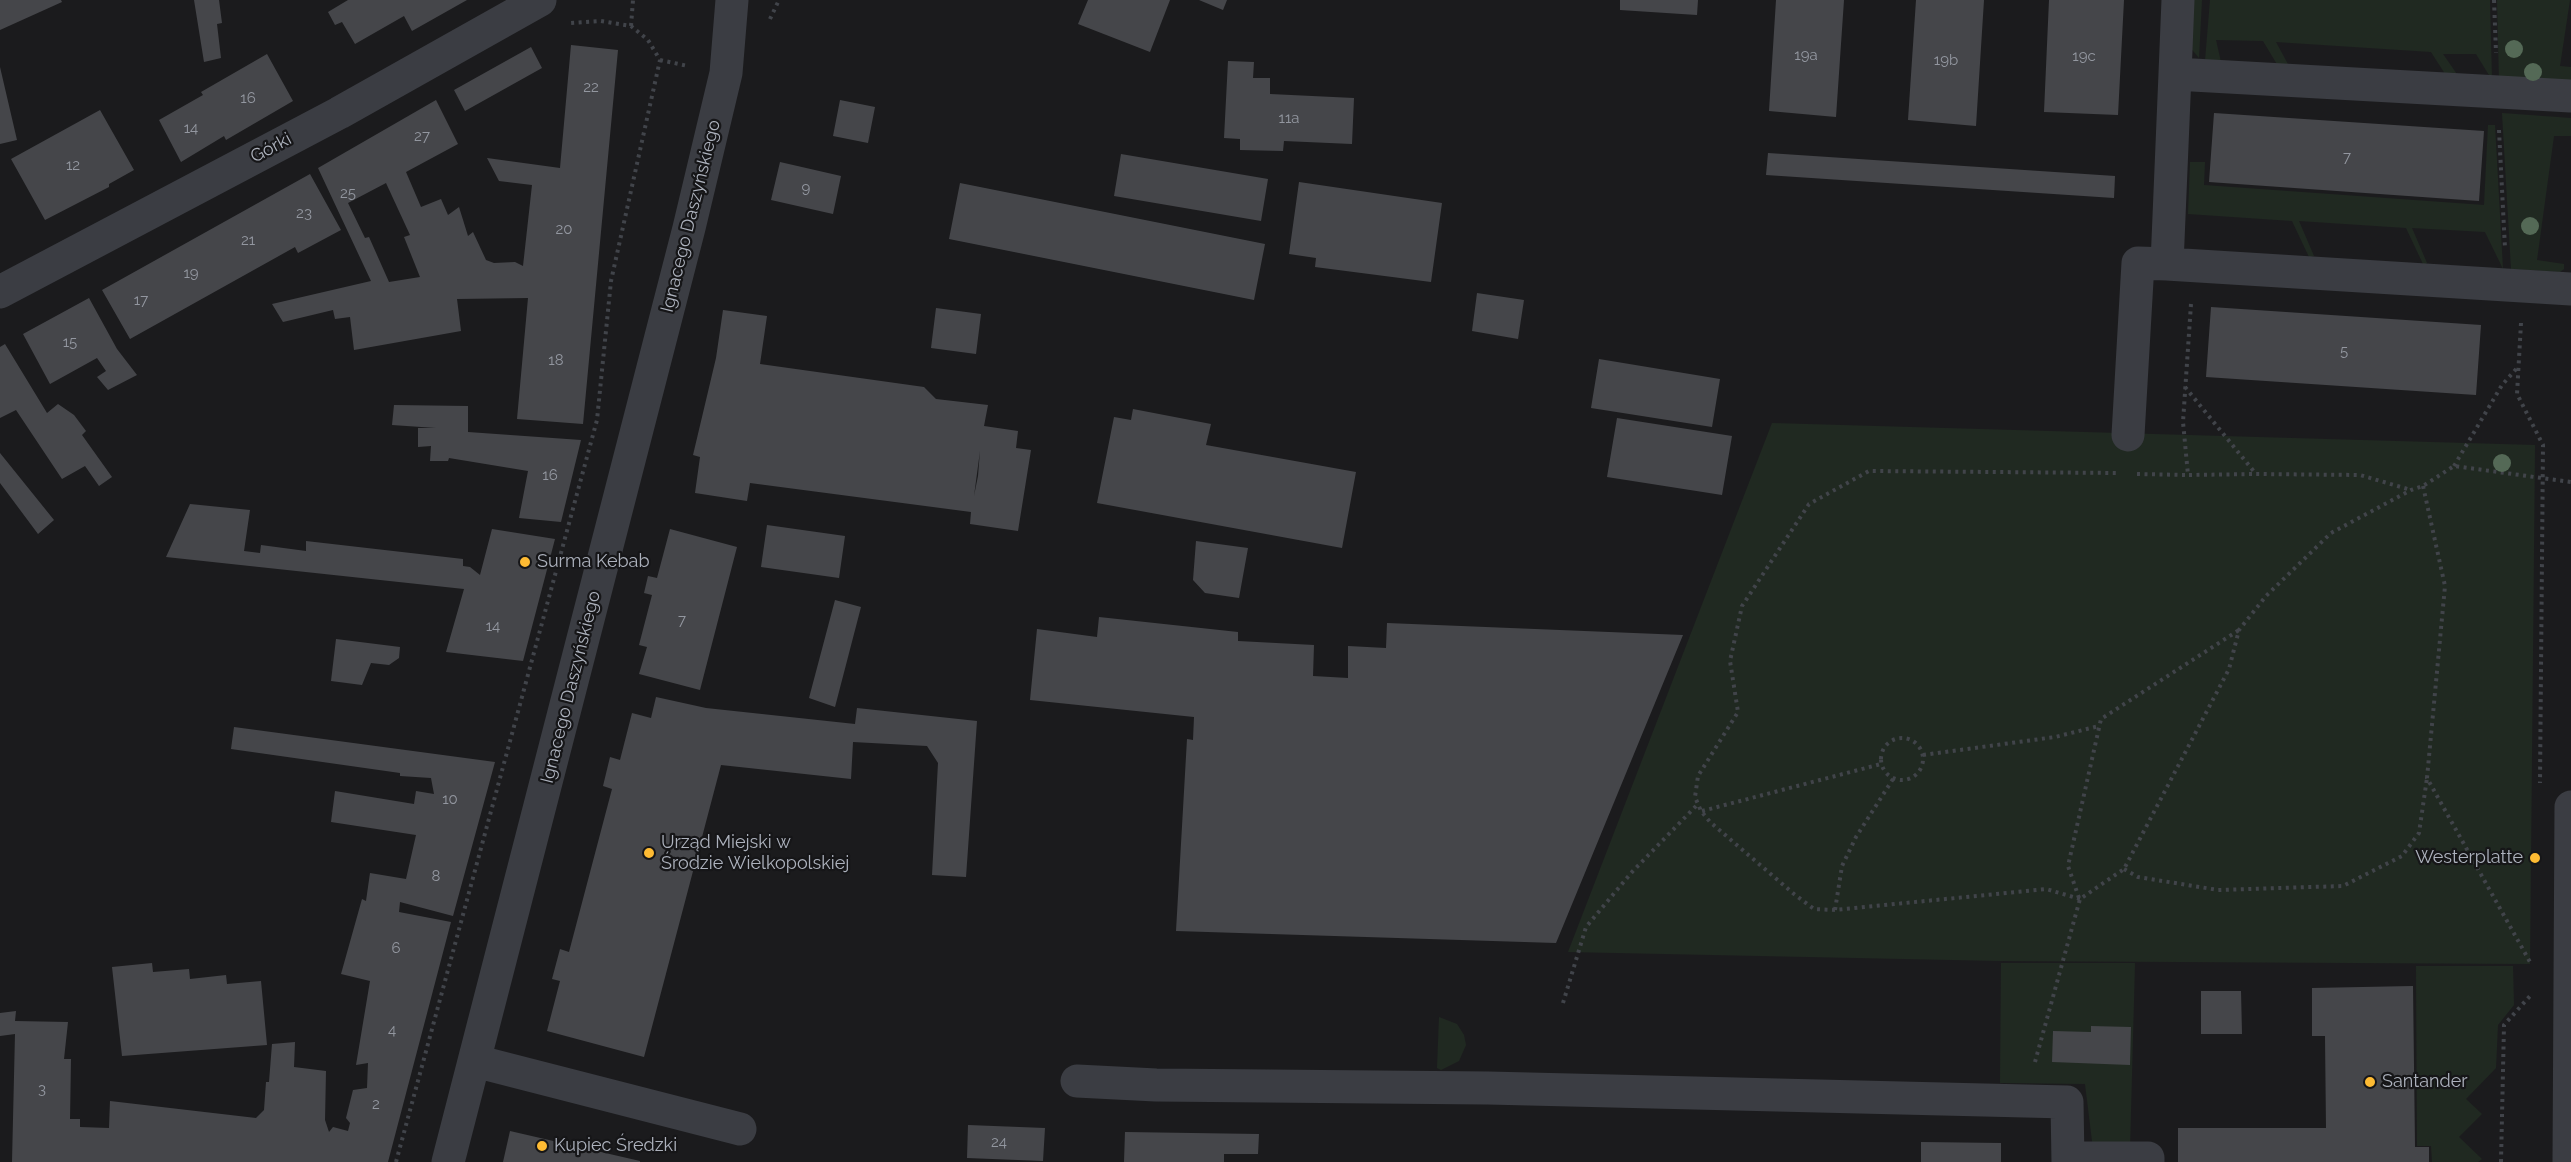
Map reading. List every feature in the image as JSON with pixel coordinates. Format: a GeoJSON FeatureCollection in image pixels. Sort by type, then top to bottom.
{"type":"FeatureCollection","features":[{"type":"Feature","properties":{"kind":"street","name":"Górki"},"geometry":{"type":"LineString","coordinates":[[0,292],[339,112],[540,0]]}},
{"type":"Feature","properties":{"kind":"street","name":"Ignacego Daszyńskiego"},"geometry":{"type":"LineString","coordinates":[[448,1162],[476,1061],[689,228],[726,74],[732,0]]}},
{"type":"Feature","properties":{"kind":"street"},"geometry":{"type":"LineString","coordinates":[[2176,265],[2175,74],[2178,0]]}},
{"type":"Feature","properties":{"kind":"street"},"geometry":{"type":"LineString","coordinates":[[2175,74],[2571,96]]}},
{"type":"Feature","properties":{"kind":"street"},"geometry":{"type":"LineString","coordinates":[[2128,435],[2138,263],[2571,289]]}},
{"type":"Feature","properties":{"kind":"street"},"geometry":{"type":"LineString","coordinates":[[2569,1162],[2571,807]]}},
{"type":"Feature","properties":{"kind":"street"},"geometry":{"type":"LineString","coordinates":[[476,1061],[740,1130]]}},
{"type":"Feature","properties":{"kind":"street"},"geometry":{"type":"LineString","coordinates":[[1077,1081],[1156,1085],[1488,1088],[2067,1102],[2068,1160],[2148,1158],[2148,1162]]}},
{"type":"Feature","properties":{"kind":"path"},"geometry":{"type":"LineString","coordinates":[[631,26],[633,0]]}},
{"type":"Feature","properties":{"kind":"path"},"geometry":{"type":"LineString","coordinates":[[2494,0],[2497,93],[2515,285],[2519,367],[2517,394],[2543,445],[2540,786]]}},
{"type":"Feature","properties":{"kind":"path"},"geometry":{"type":"LineString","coordinates":[[396,1162],[597,420],[611,281],[660,60],[648,40]]}},
{"type":"Feature","properties":{"kind":"path"},"geometry":{"type":"LineString","coordinates":[[2176,265],[2196,292],[2189,309],[2184,386],[2183,422],[2188,475]]}},
{"type":"Feature","properties":{"kind":"path"},"geometry":{"type":"LineString","coordinates":[[2033,1069],[2079,899],[2068,866],[2101,719],[2239,630],[2266,596],[2331,533],[2411,490],[2423,486],[2454,465],[2502,385],[2519,367]]}},
{"type":"Feature","properties":{"kind":"path"},"geometry":{"type":"LineString","coordinates":[[2184,386],[2256,474]]}},
{"type":"Feature","properties":{"kind":"path"},"geometry":{"type":"LineString","coordinates":[[2454,465],[2571,482]]}},
{"type":"Feature","properties":{"kind":"path"},"geometry":{"type":"LineString","coordinates":[[2079,899],[2046,889],[1835,910],[1814,909],[1718,829],[1701,811],[1695,797],[1698,776],[1738,712],[1730,661],[1742,606],[1809,504],[1869,471],[2121,473]]}},
{"type":"Feature","properties":{"kind":"path"},"geometry":{"type":"LineString","coordinates":[[2132,474],[2360,475],[2411,490]]}},
{"type":"Feature","properties":{"kind":"path"},"geometry":{"type":"LineString","coordinates":[[2124,869],[2138,877],[2218,890],[2343,886],[2402,856],[2419,833],[2427,778],[2445,586],[2423,486]]}},
{"type":"Feature","properties":{"kind":"path"},"geometry":{"type":"LineString","coordinates":[[2079,899],[2124,869],[2229,669],[2239,630]]}},
{"type":"Feature","properties":{"kind":"path"},"geometry":{"type":"LineString","coordinates":[[1923,755],[2055,737],[2099,726]]}},
{"type":"Feature","properties":{"kind":"path"},"geometry":{"type":"LineString","coordinates":[[1899,738],[1914,741],[1923,755],[1920,770],[1915,776],[1901,781],[1887,775],[1881,764],[1881,752],[1885,746],[1899,738]]}},
{"type":"Feature","properties":{"kind":"path"},"geometry":{"type":"LineString","coordinates":[[1701,811],[1881,764]]}},
{"type":"Feature","properties":{"kind":"path"},"geometry":{"type":"LineString","coordinates":[[2427,778],[2531,964]]}},
{"type":"Feature","properties":{"kind":"path"},"geometry":{"type":"LineString","coordinates":[[1835,910],[1842,866],[1856,837],[1893,779]]}},
{"type":"Feature","properties":{"kind":"path"},"geometry":{"type":"LineString","coordinates":[[1563,1003],[1586,927],[1632,872],[1698,804]]}},
{"type":"Feature","properties":{"kind":"path"},"geometry":{"type":"LineString","coordinates":[[2500,1162],[2504,1025],[2536,989]]}},
{"type":"Feature","properties":{"kind":"shaded area"},"geometry":{"type":"Polygon","coordinates":[[[2188,0],[2202,0],[2199,58],[2189,46],[2188,0]]]}},
{"type":"Feature","properties":{"kind":"shaded area"},"geometry":{"type":"Polygon","coordinates":[[[2210,0],[2490,0],[2492,80],[2476,54],[2443,54],[2459,77],[2447,77],[2431,52],[2276,42],[2289,66],[2278,66],[2263,41],[2216,40],[2221,62],[2205,61],[2210,0]]]}},
{"type":"Feature","properties":{"kind":"shaded area"},"geometry":{"type":"Polygon","coordinates":[[[2497,0],[2570,0],[2560,66],[2571,67],[2571,85],[2499,81],[2497,0]]]}},
{"type":"Feature","properties":{"kind":"shaded area"},"geometry":{"type":"Polygon","coordinates":[[[2502,113],[2571,118],[2571,136],[2554,136],[2537,260],[2564,264],[2564,269],[2560,272],[2511,269],[2502,113]]]}},
{"type":"Feature","properties":{"kind":"shaded area"},"geometry":{"type":"Polygon","coordinates":[[[2488,125],[2495,125],[2503,269],[2485,232],[2412,228],[2427,263],[2423,264],[2406,228],[2299,221],[2314,256],[2309,257],[2292,221],[2188,214],[2190,162],[2205,162],[2204,185],[2484,205],[2488,125]]]}},
{"type":"Feature","properties":{"kind":"shaded area"},"geometry":{"type":"Polygon","coordinates":[[[1772,423],[2535,445],[2530,964],[2000,961],[1568,952],[1772,423]]]}},
{"type":"Feature","properties":{"kind":"shaded area"},"geometry":{"type":"Polygon","coordinates":[[[2001,963],[2135,963],[2130,1149],[2093,1149],[2085,1084],[2000,1083],[2001,963]]]}},
{"type":"Feature","properties":{"kind":"shaded area"},"geometry":{"type":"Polygon","coordinates":[[[2416,966],[2513,966],[2514,1005],[2498,1025],[2496,1068],[2466,1099],[2482,1114],[2459,1137],[2482,1159],[2478,1162],[2432,1162],[2431,1146],[2417,1146],[2416,966]]]}},
{"type":"Feature","properties":{"kind":"shaded area"},"geometry":{"type":"Polygon","coordinates":[[[1439,1017],[1457,1024],[1464,1035],[1466,1045],[1459,1061],[1441,1070],[1437,1068],[1439,1017]]]}},
{"type":"Feature","properties":{"kind":"building"},"geometry":{"type":"Polygon","coordinates":[[[0,0],[61,0],[62,2],[0,30],[0,0]]]}},
{"type":"Feature","properties":{"kind":"building"},"geometry":{"type":"Polygon","coordinates":[[[194,0],[219,0],[222,23],[217,24],[221,58],[204,62],[194,0]]]}},
{"type":"Feature","properties":{"kind":"building"},"geometry":{"type":"Polygon","coordinates":[[[348,0],[467,0],[412,31],[404,16],[355,44],[342,22],[335,25],[328,12],[348,0]]]}},
{"type":"Feature","properties":{"kind":"building"},"geometry":{"type":"Polygon","coordinates":[[[1088,0],[1170,0],[1150,52],[1078,24],[1088,0]]]}},
{"type":"Feature","properties":{"kind":"building"},"geometry":{"type":"Polygon","coordinates":[[[1199,0],[1227,0],[1223,10],[1199,0]]]}},
{"type":"Feature","properties":{"kind":"building"},"geometry":{"type":"Polygon","coordinates":[[[1620,0],[1698,0],[1697,15],[1620,10],[1620,0]]]}},
{"type":"Feature","properties":{"kind":"building"},"geometry":{"type":"Polygon","coordinates":[[[1776,0],[1844,0],[1836,117],[1769,111],[1776,0]]]}},
{"type":"Feature","properties":{"kind":"building"},"geometry":{"type":"Polygon","coordinates":[[[1916,0],[1984,0],[1976,126],[1908,120],[1916,0]]]}},
{"type":"Feature","properties":{"kind":"building"},"geometry":{"type":"Polygon","coordinates":[[[2049,0],[2124,0],[2118,115],[2044,112],[2049,0]]]}},
{"type":"Feature","properties":{"kind":"building"},"geometry":{"type":"Polygon","coordinates":[[[571,45],[618,50],[583,424],[517,419],[528,298],[457,299],[461,331],[354,350],[350,317],[335,319],[333,310],[283,322],[272,304],[371,281],[318,168],[436,100],[458,144],[406,172],[421,207],[441,199],[448,215],[459,207],[468,236],[473,232],[486,260],[494,263],[515,262],[523,266],[532,185],[499,181],[487,158],[560,168],[571,45]],[[386,183],[348,203],[365,238],[369,237],[389,282],[420,277],[404,237],[410,235],[386,183]]]}},
{"type":"Feature","properties":{"kind":"building"},"geometry":{"type":"Polygon","coordinates":[[[531,47],[542,68],[465,111],[454,90],[531,47]]]}},
{"type":"Feature","properties":{"kind":"building"},"geometry":{"type":"Polygon","coordinates":[[[267,54],[293,101],[226,140],[224,136],[181,162],[159,120],[203,95],[201,92],[267,54]]]}},
{"type":"Feature","properties":{"kind":"building"},"geometry":{"type":"Polygon","coordinates":[[[1228,61],[1254,62],[1253,78],[1270,78],[1270,94],[1354,98],[1352,144],[1284,141],[1283,151],[1240,150],[1240,139],[1224,138],[1228,61]]]}},
{"type":"Feature","properties":{"kind":"building"},"geometry":{"type":"Polygon","coordinates":[[[0,67],[17,140],[0,144],[0,67]]]}},
{"type":"Feature","properties":{"kind":"building"},"geometry":{"type":"Polygon","coordinates":[[[840,100],[875,107],[868,143],[833,136],[840,100]]]}},
{"type":"Feature","properties":{"kind":"building"},"geometry":{"type":"Polygon","coordinates":[[[100,110],[134,170],[109,184],[109,187],[45,220],[11,159],[100,110]]]}},
{"type":"Feature","properties":{"kind":"building"},"geometry":{"type":"Polygon","coordinates":[[[2214,113],[2484,131],[2479,201],[2209,182],[2214,113]]]}},
{"type":"Feature","properties":{"kind":"building"},"geometry":{"type":"Polygon","coordinates":[[[1768,153],[2115,176],[2114,198],[1766,175],[1768,153]]]}},
{"type":"Feature","properties":{"kind":"building"},"geometry":{"type":"Polygon","coordinates":[[[1121,154],[1268,179],[1261,221],[1114,196],[1121,154]]]}},
{"type":"Feature","properties":{"kind":"building"},"geometry":{"type":"Polygon","coordinates":[[[780,162],[841,176],[833,214],[771,200],[780,162]]]}},
{"type":"Feature","properties":{"kind":"building"},"geometry":{"type":"Polygon","coordinates":[[[310,174],[341,230],[298,253],[295,247],[130,339],[102,290],[310,174]]]}},
{"type":"Feature","properties":{"kind":"building"},"geometry":{"type":"Polygon","coordinates":[[[1299,182],[1442,203],[1431,282],[1315,267],[1316,258],[1289,254],[1299,182]]]}},
{"type":"Feature","properties":{"kind":"building"},"geometry":{"type":"Polygon","coordinates":[[[960,183],[1265,244],[1254,300],[949,239],[960,183]]]}},
{"type":"Feature","properties":{"kind":"building"},"geometry":{"type":"Polygon","coordinates":[[[1477,293],[1524,300],[1518,339],[1472,331],[1477,293]]]}},
{"type":"Feature","properties":{"kind":"building"},"geometry":{"type":"Polygon","coordinates":[[[89,298],[117,349],[137,375],[108,390],[97,377],[106,371],[97,358],[50,384],[23,334],[89,298]]]}},
{"type":"Feature","properties":{"kind":"building"},"geometry":{"type":"Polygon","coordinates":[[[2211,307],[2481,325],[2476,395],[2206,377],[2211,307]]]}},
{"type":"Feature","properties":{"kind":"building"},"geometry":{"type":"Polygon","coordinates":[[[936,308],[981,314],[976,354],[931,348],[936,308]]]}},
{"type":"Feature","properties":{"kind":"building"},"geometry":{"type":"Polygon","coordinates":[[[723,310],[767,316],[760,364],[924,387],[936,399],[988,405],[984,426],[1018,431],[1016,448],[1031,450],[1018,531],[970,524],[971,512],[750,483],[747,501],[695,493],[700,457],[693,455],[716,358],[723,310]],[[980,451],[974,496],[978,476],[980,451]]]}},
{"type":"Feature","properties":{"kind":"building"},"geometry":{"type":"Polygon","coordinates":[[[5,344],[47,413],[58,404],[74,415],[86,431],[82,435],[112,477],[99,486],[85,466],[62,479],[16,410],[0,418],[0,347],[5,344]]]}},
{"type":"Feature","properties":{"kind":"building"},"geometry":{"type":"Polygon","coordinates":[[[1599,359],[1720,379],[1712,427],[1591,408],[1599,359]]]}},
{"type":"Feature","properties":{"kind":"building"},"geometry":{"type":"Polygon","coordinates":[[[394,405],[468,406],[468,432],[581,440],[561,522],[519,518],[528,471],[449,458],[448,461],[430,461],[431,446],[418,447],[418,428],[436,428],[392,425],[394,405]]]}},
{"type":"Feature","properties":{"kind":"building"},"geometry":{"type":"Polygon","coordinates":[[[1133,409],[1211,424],[1206,445],[1356,472],[1342,548],[1097,503],[1114,417],[1131,420],[1133,409]]]}},
{"type":"Feature","properties":{"kind":"building"},"geometry":{"type":"Polygon","coordinates":[[[1617,418],[1732,436],[1722,495],[1607,477],[1617,418]]]}},
{"type":"Feature","properties":{"kind":"building"},"geometry":{"type":"Polygon","coordinates":[[[0,453],[54,520],[38,534],[0,483],[0,453]]]}},
{"type":"Feature","properties":{"kind":"building"},"geometry":{"type":"Polygon","coordinates":[[[190,504],[250,510],[244,551],[260,553],[261,545],[306,551],[306,541],[463,559],[463,566],[470,567],[480,575],[492,529],[555,539],[523,661],[446,652],[464,589],[166,557],[190,504]]]}},
{"type":"Feature","properties":{"kind":"building"},"geometry":{"type":"Polygon","coordinates":[[[767,525],[845,536],[839,578],[761,567],[767,525]]]}},
{"type":"Feature","properties":{"kind":"building"},"geometry":{"type":"Polygon","coordinates":[[[670,529],[737,547],[700,690],[639,674],[647,647],[639,645],[652,595],[644,593],[648,576],[657,578],[670,529]]]}},
{"type":"Feature","properties":{"kind":"building"},"geometry":{"type":"Polygon","coordinates":[[[1196,541],[1248,548],[1239,598],[1205,593],[1193,580],[1196,541]]]}},
{"type":"Feature","properties":{"kind":"building"},"geometry":{"type":"Polygon","coordinates":[[[835,600],[861,607],[835,707],[809,698],[835,600]]]}},
{"type":"Feature","properties":{"kind":"building"},"geometry":{"type":"Polygon","coordinates":[[[1099,617],[1238,632],[1238,641],[1314,645],[1313,676],[1348,678],[1348,646],[1386,648],[1387,623],[1683,635],[1556,943],[1176,931],[1187,739],[1193,740],[1194,717],[1030,700],[1037,629],[1097,637],[1099,617]]]}},
{"type":"Feature","properties":{"kind":"building"},"geometry":{"type":"Polygon","coordinates":[[[336,639],[400,647],[399,658],[389,665],[371,663],[362,685],[331,681],[336,639]]]}},
{"type":"Feature","properties":{"kind":"building"},"geometry":{"type":"Polygon","coordinates":[[[656,697],[706,708],[855,724],[857,708],[977,721],[966,877],[932,875],[938,763],[927,746],[853,742],[851,779],[721,765],[644,1057],[547,1031],[560,981],[552,979],[560,949],[569,952],[612,789],[603,786],[610,757],[620,760],[632,713],[651,718],[656,697]]]}},
{"type":"Feature","properties":{"kind":"building"},"geometry":{"type":"Polygon","coordinates":[[[234,727],[495,762],[453,916],[400,902],[399,912],[451,922],[388,1162],[12,1162],[15,1034],[0,1036],[0,1013],[16,1011],[15,1021],[68,1022],[64,1059],[71,1059],[70,1119],[80,1119],[80,1127],[109,1128],[110,1101],[256,1118],[264,1110],[272,1044],[295,1042],[294,1067],[326,1071],[325,1120],[329,1132],[333,1127],[348,1131],[350,1123],[346,1118],[353,1090],[367,1088],[368,1063],[356,1065],[370,981],[341,974],[362,899],[366,901],[370,873],[406,879],[416,835],[331,822],[335,791],[414,804],[416,791],[434,794],[431,778],[400,776],[400,773],[231,749],[234,727]]]}},
{"type":"Feature","properties":{"kind":"building"},"geometry":{"type":"Polygon","coordinates":[[[152,963],[153,972],[189,969],[190,979],[226,975],[227,984],[261,981],[267,1045],[122,1056],[112,967],[152,963]]]}},
{"type":"Feature","properties":{"kind":"building","name":"Santander"},"geometry":{"type":"Polygon","coordinates":[[[2413,986],[2415,1147],[2429,1147],[2429,1162],[2178,1162],[2178,1128],[2326,1128],[2325,1036],[2312,1036],[2312,988],[2413,986]]]}},
{"type":"Feature","properties":{"kind":"building"},"geometry":{"type":"Polygon","coordinates":[[[2201,991],[2241,991],[2242,1034],[2201,1034],[2201,991]]]}},
{"type":"Feature","properties":{"kind":"building"},"geometry":{"type":"Polygon","coordinates":[[[2091,1026],[2131,1027],[2130,1065],[2052,1062],[2053,1031],[2091,1032],[2091,1026]]]}},
{"type":"Feature","properties":{"kind":"building"},"geometry":{"type":"Polygon","coordinates":[[[968,1125],[1045,1128],[1043,1161],[967,1158],[968,1125]]]}},
{"type":"Feature","properties":{"kind":"building","name":"Kupiec Średzki"},"geometry":{"type":"Polygon","coordinates":[[[510,1131],[640,1161],[640,1162],[503,1162],[510,1131]]]}},
{"type":"Feature","properties":{"kind":"building"},"geometry":{"type":"Polygon","coordinates":[[[1125,1132],[1259,1134],[1258,1154],[1224,1154],[1224,1162],[1124,1162],[1125,1132]]]}},
{"type":"Feature","properties":{"kind":"building"},"geometry":{"type":"Polygon","coordinates":[[[1921,1142],[2001,1143],[2001,1162],[1921,1162],[1921,1142]]]}},
{"type":"Feature","properties":{"kind":"place","name":"Surma Kebab"},"geometry":{"type":"Point","coordinates":[525,562]}},
{"type":"Feature","properties":{"kind":"place","name":"Urząd Miejski w Środzie Wielkopolskiej"},"geometry":{"type":"Point","coordinates":[649,853]}},
{"type":"Feature","properties":{"kind":"place","name":"Westerplatte"},"geometry":{"type":"Point","coordinates":[2535,858]}},
{"type":"Feature","properties":{"kind":"place","name":"Santander"},"geometry":{"type":"Point","coordinates":[2370,1082]}},
{"type":"Feature","properties":{"kind":"place","name":"Kupiec Średzki"},"geometry":{"type":"Point","coordinates":[542,1146]}}]}
